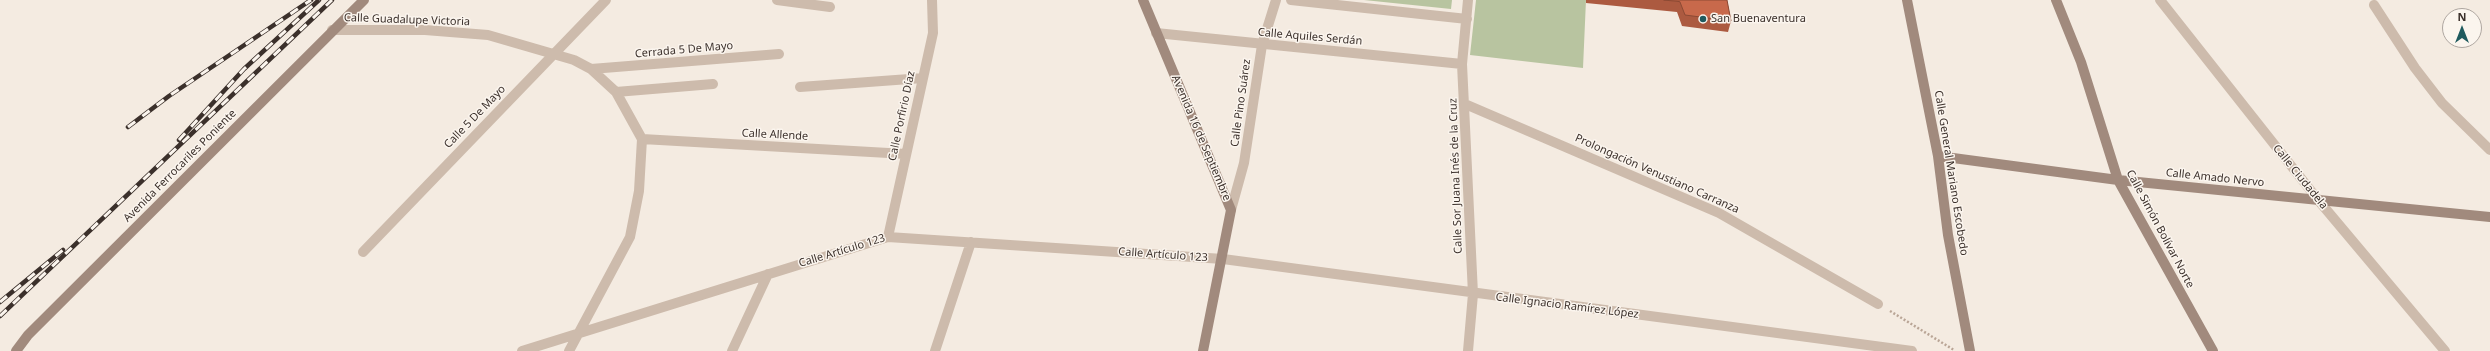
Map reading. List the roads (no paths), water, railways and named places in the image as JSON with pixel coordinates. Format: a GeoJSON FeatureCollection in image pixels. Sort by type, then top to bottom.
{"type":"FeatureCollection","features":[{"type":"Feature","properties":{"kind":"street","name":"Avenida Ferrocariles Poniente"},"geometry":{"type":"LineString","coordinates":[[16,351],[34,329],[332,30],[364,0]]}},
{"type":"Feature","properties":{"kind":"street","name":"Calle 5 De Mayo"},"geometry":{"type":"LineString","coordinates":[[363,252],[553,52],[606,0]]}},
{"type":"Feature","properties":{"kind":"street"},"geometry":{"type":"LineString","coordinates":[[777,0],[830,7]]}},
{"type":"Feature","properties":{"kind":"street","name":"Calle Porfirio Díaz"},"geometry":{"type":"LineString","coordinates":[[888,237],[933,34],[932,0]]}},
{"type":"Feature","properties":{"kind":"street","name":"Avenida 16 de Septiembre"},"geometry":{"type":"LineString","coordinates":[[1143,0],[1232,210],[1203,351]]}},
{"type":"Feature","properties":{"kind":"street","name":"Calle Pino Suárez"},"geometry":{"type":"LineString","coordinates":[[1232,210],[1244,162],[1262,45],[1276,0]]}},
{"type":"Feature","properties":{"kind":"street"},"geometry":{"type":"LineString","coordinates":[[1291,0],[1467,19]]}},
{"type":"Feature","properties":{"kind":"street","name":"Calle Sor Juana Inés de la Cruz"},"geometry":{"type":"LineString","coordinates":[[1468,0],[1462,64],[1473,294],[1468,351]]}},
{"type":"Feature","properties":{"kind":"street","name":"Calle General Mariano Escobedo"},"geometry":{"type":"LineString","coordinates":[[1907,0],[1938,156],[1948,235],[1970,351]]}},
{"type":"Feature","properties":{"kind":"street","name":"Calle Simón Bolívar Norte"},"geometry":{"type":"LineString","coordinates":[[2056,0],[2081,62],[2118,180],[2213,351]]}},
{"type":"Feature","properties":{"kind":"street","name":"Calle Ciudadela"},"geometry":{"type":"LineString","coordinates":[[2160,0],[2319,201],[2445,351]]}},
{"type":"Feature","properties":{"kind":"street"},"geometry":{"type":"LineString","coordinates":[[2374,5],[2415,68],[2442,103],[2490,150]]}},
{"type":"Feature","properties":{"kind":"street","name":"Calle Guadalupe Victoria"},"geometry":{"type":"LineString","coordinates":[[332,30],[425,30],[488,35],[553,52],[591,69],[616,92],[642,139]]}},
{"type":"Feature","properties":{"kind":"street","name":"Calle Aquiles Serdán"},"geometry":{"type":"LineString","coordinates":[[1156,33],[1262,45],[1462,64]]}},
{"type":"Feature","properties":{"kind":"street","name":"Cerrada 5 De Mayo"},"geometry":{"type":"LineString","coordinates":[[591,69],[779,54]]}},
{"type":"Feature","properties":{"kind":"street"},"geometry":{"type":"LineString","coordinates":[[800,87],[923,78]]}},
{"type":"Feature","properties":{"kind":"street"},"geometry":{"type":"LineString","coordinates":[[616,92],[714,84]]}},
{"type":"Feature","properties":{"kind":"street","name":"Prolongación Venustiano Carranza"},"geometry":{"type":"LineString","coordinates":[[1465,104],[1594,158],[1719,213],[1878,304]]}},
{"type":"Feature","properties":{"kind":"street"},"geometry":{"type":"LineString","coordinates":[[569,351],[630,237],[639,191],[642,139]]}},
{"type":"Feature","properties":{"kind":"street","name":"Calle Allende"},"geometry":{"type":"LineString","coordinates":[[642,139],[906,154]]}},
{"type":"Feature","properties":{"kind":"street","name":"Calle Amado Nervo"},"geometry":{"type":"LineString","coordinates":[[1938,156],[2118,180],[2490,217]]}},
{"type":"Feature","properties":{"kind":"street","name":"Calle Artículo 123"},"geometry":{"type":"LineString","coordinates":[[522,351],[581,331],[888,237],[1223,259]]}},
{"type":"Feature","properties":{"kind":"street"},"geometry":{"type":"LineString","coordinates":[[935,351],[971,242]]}},
{"type":"Feature","properties":{"kind":"street","name":"Calle Ignacio Ramírez López"},"geometry":{"type":"LineString","coordinates":[[1223,259],[1473,294],[1912,351]]}},
{"type":"Feature","properties":{"kind":"street"},"geometry":{"type":"LineString","coordinates":[[732,351],[768,274]]}},
{"type":"Feature","properties":{"kind":"railway"},"geometry":{"type":"LineString","coordinates":[[128,127],[169,96],[311,0]]}},
{"type":"Feature","properties":{"kind":"railway"},"geometry":{"type":"LineString","coordinates":[[179,140],[244,69],[319,0]]}},
{"type":"Feature","properties":{"kind":"railway"},"geometry":{"type":"LineString","coordinates":[[0,316],[332,0]]}},
{"type":"Feature","properties":{"kind":"railway"},"geometry":{"type":"LineString","coordinates":[[0,302],[63,250]]}},
{"type":"Feature","properties":{"kind":"place","name":"San Buenaventura"},"geometry":{"type":"Point","coordinates":[1703,19]}}]}
